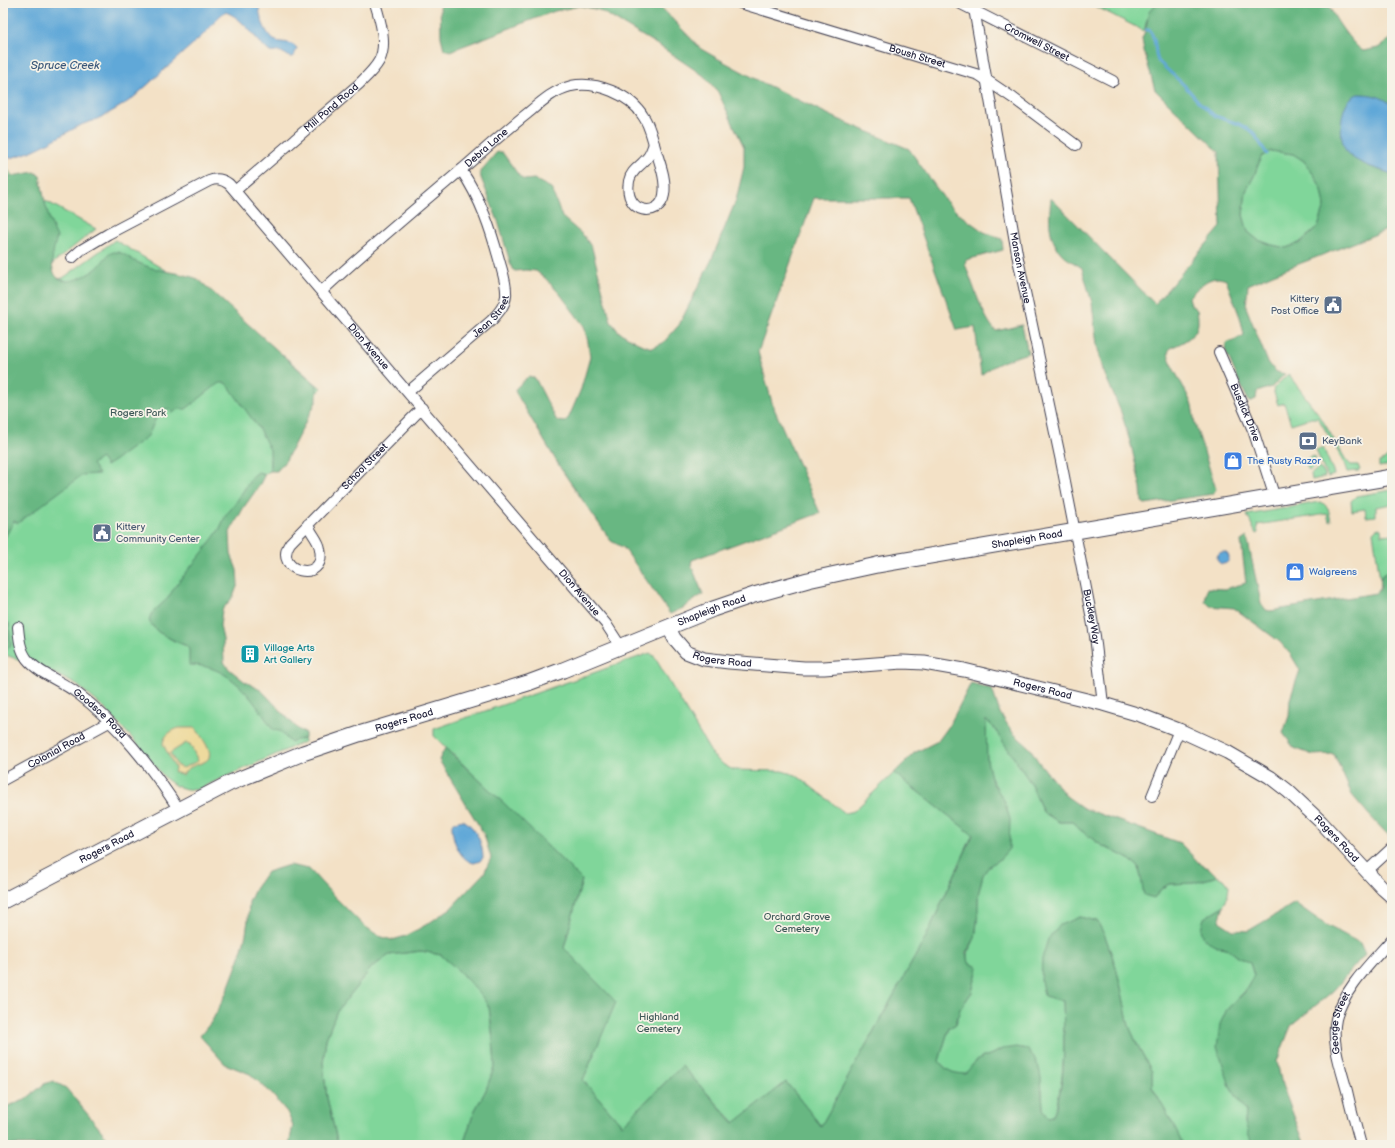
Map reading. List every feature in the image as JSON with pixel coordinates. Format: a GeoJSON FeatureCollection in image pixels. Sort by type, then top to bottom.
{"type":"FeatureCollection","features":[{"type":"Feature","properties":{"kind":"main road","name":"Shapleigh Road"},"geometry":{"type":"LineString","coordinates":[[669,628],[747,597],[808,580],[877,565],[1392,477]]}},
{"type":"Feature","properties":{"kind":"main road","name":"Rogers Road"},"geometry":{"type":"LineString","coordinates":[[3,901],[230,783],[303,753],[359,734],[528,683],[669,628]]}},
{"type":"Feature","properties":{"kind":"street","name":"Mill Pond Road"},"geometry":{"type":"LineString","coordinates":[[236,190],[359,84],[379,61],[383,41],[375,3]]}},
{"type":"Feature","properties":{"kind":"street","name":"Boush Street"},"geometry":{"type":"LineString","coordinates":[[740,3],[979,75],[1045,121],[1076,145]]}},
{"type":"Feature","properties":{"kind":"street","name":"Cromwell Street"},"geometry":{"type":"LineString","coordinates":[[959,3],[973,7],[1114,81]]}},
{"type":"Feature","properties":{"kind":"street","name":"Manson Avenue"},"geometry":{"type":"LineString","coordinates":[[973,7],[1018,259],[1075,531]]}},
{"type":"Feature","properties":{"kind":"street","name":"Debra Lane"},"geometry":{"type":"LineString","coordinates":[[322,291],[512,125],[543,100],[561,90],[571,86],[581,85],[605,88],[623,97],[636,106],[644,116],[654,144],[664,179],[664,195],[657,206],[651,209],[641,210],[632,202],[629,183],[633,172],[647,159],[654,144]]}},
{"type":"Feature","properties":{"kind":"street","name":"Jean Street"},"geometry":{"type":"LineString","coordinates":[[408,392],[492,320],[503,305],[506,298],[505,283],[493,238],[484,212],[472,185],[461,170]]}},
{"type":"Feature","properties":{"kind":"street","name":"Dion Avenue"},"geometry":{"type":"LineString","coordinates":[[72,258],[81,250],[108,234],[209,181],[215,179],[224,181],[236,190],[601,618],[615,636],[621,647]]}},
{"type":"Feature","properties":{"kind":"street","name":"Busdick Drive"},"geometry":{"type":"LineString","coordinates":[[1219,352],[1253,430],[1275,498]]}},
{"type":"Feature","properties":{"kind":"street","name":"School Street"},"geometry":{"type":"LineString","coordinates":[[308,524],[422,408]]}},
{"type":"Feature","properties":{"kind":"street","name":"Buckley Way"},"geometry":{"type":"LineString","coordinates":[[1075,531],[1095,636],[1103,704]]}},
{"type":"Feature","properties":{"kind":"street","name":"Goodsoe Road"},"geometry":{"type":"LineString","coordinates":[[18,627],[23,653],[28,660],[45,673],[77,693],[109,722],[130,745],[168,792],[179,810]]}},
{"type":"Feature","properties":{"kind":"street","name":"Rogers Road"},"geometry":{"type":"LineString","coordinates":[[669,628],[674,638],[686,652],[704,659],[804,668],[824,668],[902,662],[924,663],[964,670],[1103,704],[1140,715],[1179,730],[1227,752],[1288,791],[1321,822],[1392,897]]}},
{"type":"Feature","properties":{"kind":"street","name":"Colonial Road"},"geometry":{"type":"LineString","coordinates":[[3,780],[109,722]]}},
{"type":"Feature","properties":{"kind":"street"},"geometry":{"type":"LineString","coordinates":[[1152,796],[1179,730]]}},
{"type":"Feature","properties":{"kind":"street"},"geometry":{"type":"LineString","coordinates":[[1367,871],[1392,848]]}},
{"type":"Feature","properties":{"kind":"street","name":"George Street"},"geometry":{"type":"LineString","coordinates":[[1361,1145],[1339,1063],[1335,1034],[1336,1020],[1345,999],[1353,986],[1392,939]]}},
{"type":"Feature","properties":{"kind":"green space"},"geometry":{"type":"Polygon","coordinates":[[[440,3],[657,3],[701,49],[765,84],[838,119],[909,149],[945,200],[959,214],[984,232],[1002,239],[1003,250],[966,260],[965,264],[982,309],[991,325],[996,331],[1022,325],[1028,353],[1003,362],[981,375],[975,327],[957,330],[909,198],[814,198],[758,352],[773,406],[820,513],[692,560],[691,565],[703,594],[683,608],[670,614],[624,548],[611,541],[561,469],[516,393],[515,389],[529,376],[535,378],[557,421],[565,422],[569,417],[581,389],[590,357],[588,342],[584,326],[560,294],[545,278],[536,271],[515,271],[512,269],[498,221],[480,172],[497,152],[502,152],[520,177],[524,180],[534,179],[551,188],[562,217],[584,236],[592,248],[611,322],[619,332],[638,343],[652,348],[663,343],[679,325],[711,261],[736,200],[744,167],[744,147],[718,92],[704,76],[661,47],[599,10],[580,6],[555,11],[450,51],[444,49],[441,37],[440,3]]]}},
{"type":"Feature","properties":{"kind":"green space"},"geometry":{"type":"Polygon","coordinates":[[[1089,3],[1157,3],[1149,12],[1144,31],[1089,3]]]}},
{"type":"Feature","properties":{"kind":"green space"},"geometry":{"type":"Polygon","coordinates":[[[1157,3],[1328,3],[1343,29],[1353,42],[1363,51],[1378,48],[1392,38],[1392,105],[1389,102],[1368,166],[1392,174],[1392,228],[1248,285],[1246,307],[1269,365],[1277,372],[1285,374],[1272,387],[1257,392],[1256,399],[1249,402],[1225,349],[1226,343],[1243,336],[1244,334],[1240,317],[1226,280],[1215,278],[1205,282],[1189,297],[1191,305],[1197,310],[1197,328],[1195,332],[1187,339],[1170,348],[1168,353],[1172,366],[1192,405],[1195,424],[1216,489],[1213,494],[1145,504],[1142,502],[1141,488],[1131,445],[1121,412],[1103,370],[1097,345],[1092,303],[1082,268],[1065,257],[1056,247],[1051,234],[1050,212],[1051,198],[1155,304],[1221,227],[1219,152],[1155,90],[1142,39],[1149,12],[1157,3]],[[1271,151],[1261,157],[1254,176],[1246,191],[1243,215],[1248,232],[1258,240],[1286,248],[1300,243],[1318,227],[1325,206],[1322,190],[1316,178],[1304,161],[1293,154],[1271,151]]]}},
{"type":"Feature","properties":{"kind":"green space"},"geometry":{"type":"Polygon","coordinates":[[[1271,151],[1293,154],[1304,161],[1316,178],[1322,190],[1325,206],[1318,227],[1299,243],[1286,248],[1258,240],[1248,232],[1243,215],[1246,191],[1254,176],[1261,157],[1271,151]]]}},
{"type":"Feature","properties":{"kind":"green space","name":"Rogers Park"},"geometry":{"type":"Polygon","coordinates":[[[3,162],[19,186],[96,229],[53,263],[51,270],[58,279],[63,278],[115,240],[198,290],[278,351],[321,388],[270,459],[270,471],[265,474],[260,473],[152,625],[156,630],[174,641],[187,646],[249,685],[306,741],[196,790],[176,786],[166,779],[133,739],[102,706],[77,685],[49,671],[3,654],[3,162]]]}},
{"type":"Feature","properties":{"kind":"green space"},"geometry":{"type":"Polygon","coordinates":[[[35,172],[40,176],[48,215],[57,237],[52,264],[56,276],[60,279],[71,281],[87,275],[97,268],[112,252],[118,252],[136,262],[152,268],[198,279],[317,386],[317,400],[286,460],[277,471],[270,471],[270,450],[259,429],[228,385],[225,383],[219,383],[186,409],[179,409],[172,413],[170,409],[160,409],[148,436],[106,466],[101,458],[92,464],[99,474],[82,475],[18,523],[14,521],[3,541],[3,176],[6,177],[35,172]]]}},
{"type":"Feature","properties":{"kind":"green space"},"geometry":{"type":"Polygon","coordinates":[[[1288,374],[1320,416],[1346,460],[1351,465],[1358,465],[1359,471],[1347,472],[1343,460],[1318,418],[1310,418],[1291,424],[1284,403],[1278,405],[1273,389],[1288,374]]]}},
{"type":"Feature","properties":{"kind":"green space"},"geometry":{"type":"Polygon","coordinates":[[[1323,447],[1334,474],[1328,477],[1316,450],[1323,447]]]}},
{"type":"Feature","properties":{"kind":"green space"},"geometry":{"type":"Polygon","coordinates":[[[1392,453],[1392,465],[1379,467],[1379,462],[1384,460],[1392,453]]]}},
{"type":"Feature","properties":{"kind":"green space"},"geometry":{"type":"Polygon","coordinates":[[[1314,456],[1317,465],[1309,471],[1304,460],[1314,456]]]}},
{"type":"Feature","properties":{"kind":"green space"},"geometry":{"type":"Polygon","coordinates":[[[1319,468],[1325,477],[1312,480],[1311,474],[1319,468]]]}},
{"type":"Feature","properties":{"kind":"green space"},"geometry":{"type":"Polygon","coordinates":[[[258,472],[265,474],[230,532],[231,554],[237,570],[238,584],[233,597],[222,610],[220,626],[223,639],[224,662],[229,669],[244,681],[262,691],[298,729],[305,733],[305,738],[290,742],[280,731],[273,730],[257,707],[239,686],[217,670],[204,666],[189,665],[189,650],[187,646],[158,632],[149,620],[151,614],[168,598],[176,585],[203,552],[219,530],[226,515],[235,504],[252,477],[258,472]]]}},
{"type":"Feature","properties":{"kind":"green space"},"geometry":{"type":"Polygon","coordinates":[[[1392,490],[1392,504],[1376,507],[1376,516],[1366,517],[1365,509],[1352,511],[1351,501],[1356,496],[1392,490]]]}},
{"type":"Feature","properties":{"kind":"green space"},"geometry":{"type":"Polygon","coordinates":[[[1320,502],[1328,508],[1331,521],[1329,521],[1327,514],[1257,525],[1258,533],[1256,534],[1247,515],[1320,502]]]}},
{"type":"Feature","properties":{"kind":"green space"},"geometry":{"type":"Polygon","coordinates":[[[1380,528],[1382,535],[1392,534],[1392,569],[1383,574],[1380,579],[1373,532],[1380,528]]]}},
{"type":"Feature","properties":{"kind":"green space"},"geometry":{"type":"Polygon","coordinates":[[[1247,537],[1261,603],[1266,610],[1270,611],[1376,593],[1381,587],[1381,577],[1392,569],[1392,836],[1390,837],[1352,795],[1334,754],[1313,755],[1294,748],[1283,733],[1289,716],[1290,699],[1300,670],[1291,655],[1280,642],[1234,608],[1210,606],[1205,601],[1207,588],[1225,589],[1246,583],[1241,541],[1247,537]]]}},
{"type":"Feature","properties":{"kind":"green space"},"geometry":{"type":"Polygon","coordinates":[[[9,623],[11,645],[3,654],[3,624],[9,623]]]}},
{"type":"Feature","properties":{"kind":"green space","name":"Orchard Grove Cemetery"},"geometry":{"type":"Polygon","coordinates":[[[650,653],[654,656],[713,756],[724,765],[733,770],[782,771],[796,775],[845,813],[854,811],[894,773],[973,834],[926,937],[821,1126],[786,1082],[735,1123],[682,1066],[622,1125],[583,1080],[615,1003],[564,948],[582,880],[434,736],[434,729],[650,653]]]}},
{"type":"Feature","properties":{"kind":"green space"},"geometry":{"type":"Polygon","coordinates":[[[971,683],[992,689],[1000,713],[1013,733],[1030,748],[1038,761],[1066,796],[1083,808],[1180,843],[1201,865],[1209,868],[1217,876],[1194,883],[1169,884],[1162,888],[1154,898],[1144,895],[1139,867],[1129,859],[1101,845],[1079,829],[1074,822],[1059,822],[1043,812],[1030,782],[994,728],[986,720],[987,760],[992,782],[1004,800],[1010,819],[1009,849],[998,861],[990,865],[983,875],[978,895],[978,913],[975,938],[967,952],[969,963],[978,967],[972,992],[960,1009],[956,1024],[949,1028],[939,1061],[950,1071],[965,1074],[974,1063],[983,1057],[1002,1049],[1017,1047],[1027,1049],[1034,1057],[1039,1068],[1043,1109],[1048,1117],[1053,1116],[1061,1088],[1063,1074],[1063,1001],[1044,996],[1041,981],[1042,959],[1048,939],[1060,925],[1080,917],[1097,921],[1105,936],[1115,964],[1129,1026],[1152,1072],[1152,1087],[1173,1124],[1182,1145],[463,1145],[474,1112],[486,1090],[495,1065],[489,1007],[480,994],[459,971],[441,955],[421,951],[389,955],[371,968],[336,1013],[326,1039],[323,1063],[327,1098],[338,1145],[289,1145],[293,1125],[287,1112],[270,1092],[250,1074],[225,1064],[200,1036],[212,1021],[226,994],[240,957],[246,934],[249,902],[255,889],[267,872],[289,865],[309,869],[363,925],[379,936],[392,940],[406,936],[451,908],[484,873],[491,858],[484,834],[439,760],[445,748],[508,807],[582,880],[564,948],[616,1002],[583,1080],[622,1125],[682,1066],[734,1123],[786,1082],[821,1126],[926,937],[973,835],[894,773],[914,753],[938,741],[949,726],[971,683]]]}},
{"type":"Feature","properties":{"kind":"green space"},"geometry":{"type":"Polygon","coordinates":[[[986,719],[994,728],[1030,782],[1043,812],[1059,822],[1074,822],[1079,829],[1101,845],[1129,859],[1139,867],[1141,877],[1154,898],[1162,888],[1169,884],[1194,883],[1217,876],[1225,880],[1229,886],[1225,903],[1219,909],[1204,918],[1215,945],[1228,949],[1238,957],[1250,963],[1254,976],[1245,991],[1227,1009],[1230,1086],[1246,1111],[1245,1123],[1258,1144],[1269,1141],[1272,1145],[1182,1145],[1152,1087],[1152,1072],[1129,1026],[1115,964],[1105,936],[1097,921],[1080,917],[1056,999],[1063,1001],[1064,1045],[1060,1088],[1053,1116],[1048,1117],[1043,1109],[1042,1090],[1002,1049],[983,1057],[974,1063],[965,1075],[950,1071],[939,1061],[949,1028],[956,1024],[960,1009],[972,992],[978,967],[968,963],[968,954],[975,937],[979,888],[985,871],[991,864],[998,861],[997,788],[990,773],[988,764],[986,719]]]}},
{"type":"Feature","properties":{"kind":"green space"},"geometry":{"type":"Polygon","coordinates":[[[1295,903],[1326,925],[1360,943],[1365,954],[1333,991],[1291,1026],[1277,1061],[1282,1085],[1305,1145],[1272,1145],[1269,1141],[1258,1144],[1251,1141],[1245,1123],[1246,1111],[1230,1086],[1217,1047],[1220,1024],[1227,1009],[1245,992],[1254,975],[1250,963],[1238,957],[1228,949],[1215,945],[1204,939],[1201,929],[1204,918],[1224,906],[1219,921],[1233,930],[1248,931],[1295,903]]]}},
{"type":"Feature","properties":{"kind":"green space"},"geometry":{"type":"Polygon","coordinates":[[[421,951],[441,955],[481,994],[489,1007],[495,1065],[486,1090],[474,1112],[463,1145],[338,1145],[327,1098],[323,1063],[326,1039],[336,1013],[371,968],[389,955],[421,951]]]}},
{"type":"Feature","properties":{"kind":"green space"},"geometry":{"type":"Polygon","coordinates":[[[53,1081],[66,1088],[113,1145],[3,1145],[3,1107],[25,1100],[44,1084],[53,1081]]]}},
{"type":"Feature","properties":{"kind":"sand"},"geometry":{"type":"Polygon","coordinates":[[[195,728],[206,744],[209,752],[209,757],[206,761],[186,770],[183,775],[174,772],[175,768],[163,744],[166,736],[176,729],[195,728]],[[186,743],[170,753],[177,766],[183,768],[198,761],[190,744],[186,743]]]}},
{"type":"Feature","properties":{"kind":"water","name":"Spruce Creek"},"geometry":{"type":"Polygon","coordinates":[[[3,3],[259,3],[263,23],[271,37],[277,41],[292,44],[297,48],[292,57],[280,52],[270,52],[238,19],[225,12],[205,33],[125,104],[32,151],[3,159],[3,3]]]}},
{"type":"Feature","properties":{"kind":"water"},"geometry":{"type":"Polygon","coordinates":[[[1358,94],[1376,96],[1385,99],[1392,105],[1392,174],[1359,161],[1349,155],[1345,150],[1341,127],[1342,118],[1346,104],[1350,99],[1358,94]]]}},
{"type":"Feature","properties":{"kind":"water"},"geometry":{"type":"Polygon","coordinates":[[[1223,552],[1227,554],[1229,558],[1227,562],[1223,564],[1219,562],[1217,558],[1219,554],[1223,552]]]}},
{"type":"Feature","properties":{"kind":"water"},"geometry":{"type":"Polygon","coordinates":[[[463,820],[475,831],[482,847],[483,858],[474,863],[464,858],[460,853],[453,836],[452,825],[454,822],[463,820]]]}},
{"type":"Feature","properties":{"kind":"waterway"},"geometry":{"type":"LineString","coordinates":[[1146,30],[1149,30],[1152,33],[1158,61],[1215,116],[1239,124],[1253,132],[1267,154]]}},
{"type":"Feature","properties":{"kind":"place","name":"Kittery Post Office"},"geometry":{"type":"Point","coordinates":[1333,305]}},
{"type":"Feature","properties":{"kind":"place","name":"KeyBank"},"geometry":{"type":"Point","coordinates":[1308,441]}},
{"type":"Feature","properties":{"kind":"place","name":"The Rusty Razor"},"geometry":{"type":"Point","coordinates":[1233,461]}},
{"type":"Feature","properties":{"kind":"place","name":"Kittery Community Center"},"geometry":{"type":"Point","coordinates":[102,533]}},
{"type":"Feature","properties":{"kind":"place","name":"Walgreens"},"geometry":{"type":"Point","coordinates":[1295,572]}},
{"type":"Feature","properties":{"kind":"place","name":"Village Arts Art Gallery"},"geometry":{"type":"Point","coordinates":[250,654]}},
{"type":"Feature","properties":{"kind":"park label","name":"Highland Cemetery"},"geometry":{"type":"Point","coordinates":[659,1022]}}]}
